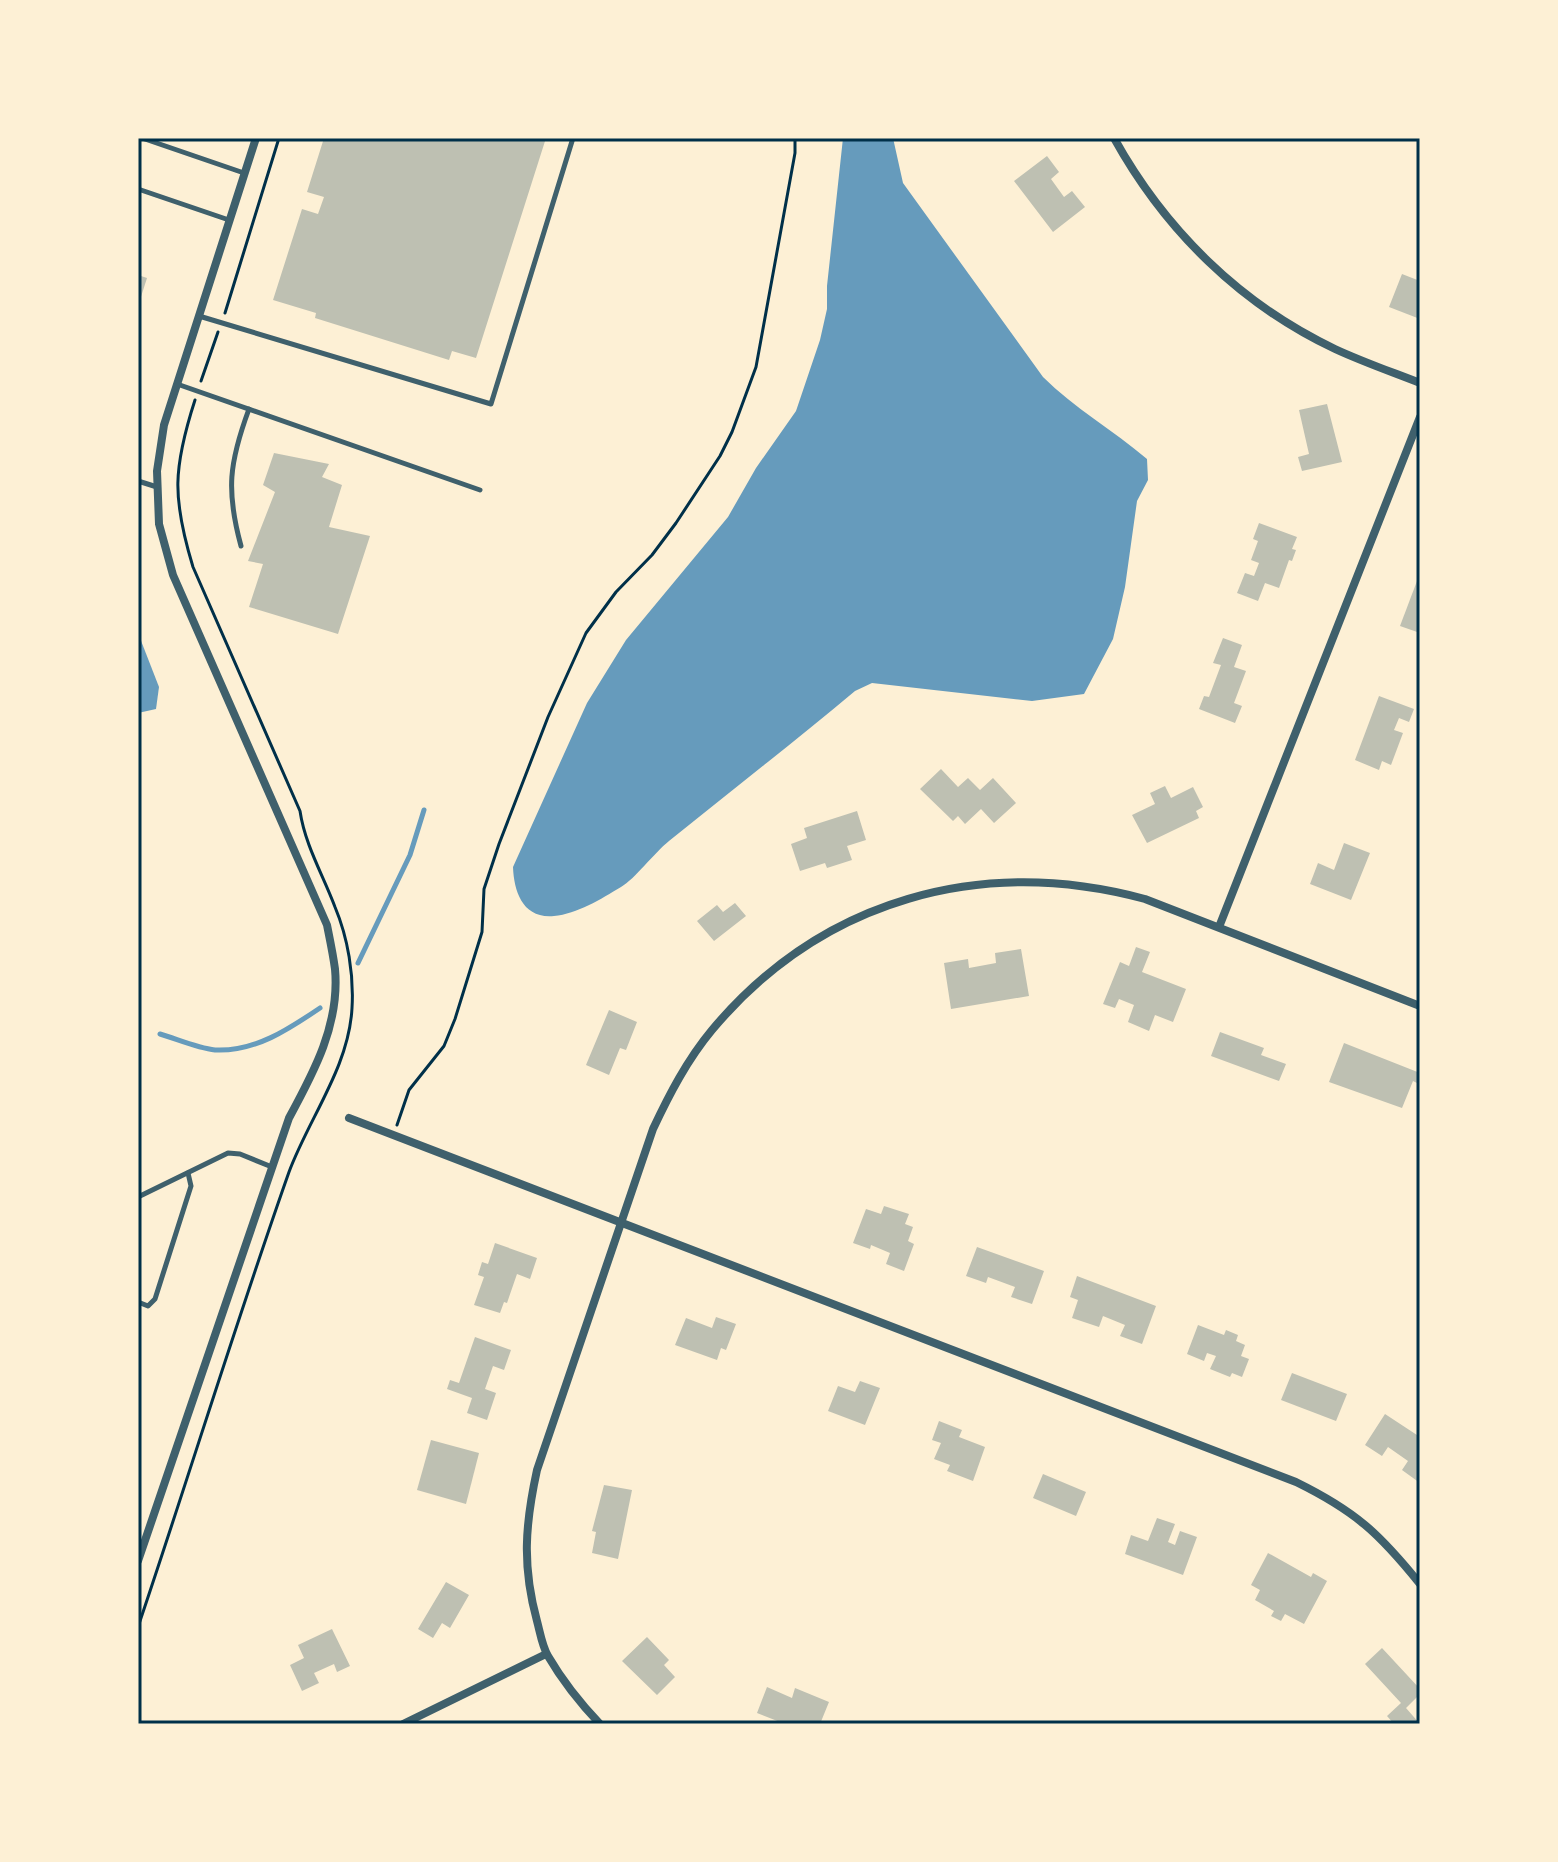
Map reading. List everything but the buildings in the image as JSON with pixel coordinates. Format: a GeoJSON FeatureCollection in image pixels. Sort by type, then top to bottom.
{"type":"FeatureCollection","features":[{"type":"Feature","properties":{"kind":"street"},"geometry":{"type":"LineString","coordinates":[[138,1561],[289,1118],[310,1080],[331,1029],[335,971],[327,925],[173,575],[159,524],[157,471],[164,425],[256,138]]}},
{"type":"Feature","properties":{"kind":"street"},"geometry":{"type":"LineString","coordinates":[[1114,138],[1148,193],[1206,259],[1250,298],[1289,324],[1336,349],[1420,383]]}},
{"type":"Feature","properties":{"kind":"street"},"geometry":{"type":"LineString","coordinates":[[1219,927],[1420,417]]}},
{"type":"Feature","properties":{"kind":"street"},"geometry":{"type":"LineString","coordinates":[[600,1724],[546,1654],[527,1578],[527,1513],[537,1470],[653,1129],[679,1076],[710,1033],[740,999],[779,964],[829,932],[882,907],[957,887],[1010,881],[1052,882],[1104,889],[1145,899],[1420,1006]]}},
{"type":"Feature","properties":{"kind":"street"},"geometry":{"type":"LineString","coordinates":[[349,1118],[1296,1482],[1360,1519],[1391,1548],[1420,1584]]}},
{"type":"Feature","properties":{"kind":"street"},"geometry":{"type":"LineString","coordinates":[[403,1724],[546,1654]]}},
{"type":"Feature","properties":{"kind":"lane"},"geometry":{"type":"LineString","coordinates":[[142,138],[245,173]]}},
{"type":"Feature","properties":{"kind":"lane"},"geometry":{"type":"LineString","coordinates":[[199,316],[491,404],[573,138]]}},
{"type":"Feature","properties":{"kind":"lane"},"geometry":{"type":"LineString","coordinates":[[138,189],[230,220]]}},
{"type":"Feature","properties":{"kind":"lane"},"geometry":{"type":"LineString","coordinates":[[177,384],[480,490]]}},
{"type":"Feature","properties":{"kind":"lane"},"geometry":{"type":"LineString","coordinates":[[241,546],[232,511],[230,478],[237,443],[249,409]]}},
{"type":"Feature","properties":{"kind":"lane"},"geometry":{"type":"LineString","coordinates":[[138,481],[158,487]]}},
{"type":"Feature","properties":{"kind":"lane"},"geometry":{"type":"LineString","coordinates":[[138,1197],[228,1153],[240,1154],[272,1167]]}},
{"type":"Feature","properties":{"kind":"lane"},"geometry":{"type":"LineString","coordinates":[[138,1302],[148,1306],[155,1299],[191,1186],[188,1173]]}},
{"type":"Feature","properties":{"kind":"path"},"geometry":{"type":"LineString","coordinates":[[138,1627],[290,1169],[345,1047],[352,1007],[347,947],[336,909],[302,832],[300,811],[193,567],[182,531],[177,499],[177,477],[184,439],[279,138]]}},
{"type":"Feature","properties":{"kind":"path"},"geometry":{"type":"LineString","coordinates":[[394,1135],[409,1090],[444,1046],[455,1019],[482,932],[484,889],[499,844],[548,717],[586,633],[616,592],[652,555],[676,523],[732,432],[756,367],[795,153],[795,138]]}},
{"type":"Feature","properties":{"kind":"water"},"geometry":{"type":"Polygon","coordinates":[[[843,138],[893,138],[903,183],[1043,377],[1147,459],[1148,480],[1137,501],[1125,587],[1113,639],[1084,694],[1032,701],[872,683],[855,691],[669,841],[626,883],[571,912],[554,916],[535,913],[518,894],[513,867],[587,703],[626,640],[728,517],[756,468],[796,411],[827,309],[843,138]]]}},
{"type":"Feature","properties":{"kind":"water"},"geometry":{"type":"Polygon","coordinates":[[[138,633],[159,687],[156,709],[138,713],[138,633]]]}},
{"type":"Feature","properties":{"kind":"waterway"},"geometry":{"type":"LineString","coordinates":[[358,963],[410,855],[424,810]]}},
{"type":"Feature","properties":{"kind":"waterway"},"geometry":{"type":"LineString","coordinates":[[160,1034],[208,1049],[230,1050],[271,1038],[320,1008]]}}]}
